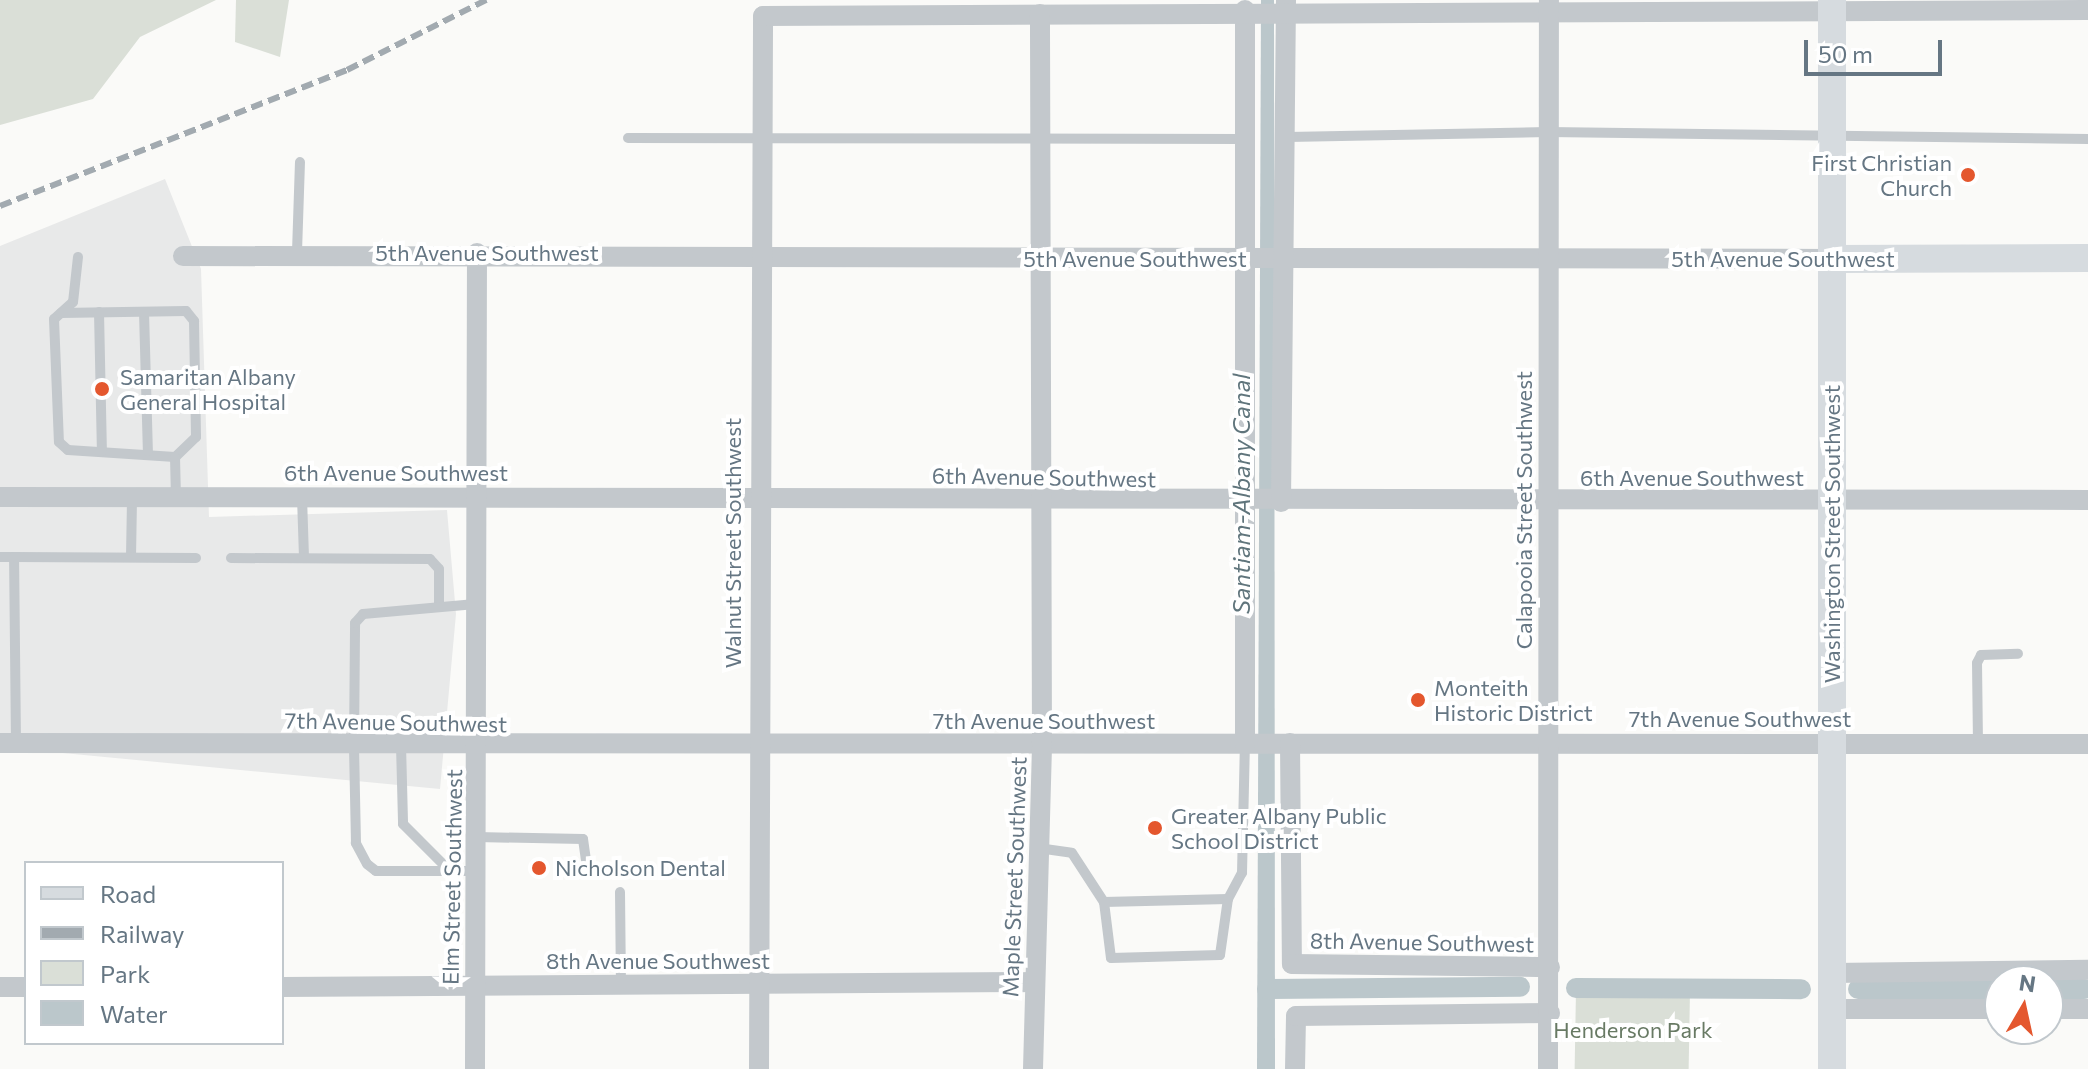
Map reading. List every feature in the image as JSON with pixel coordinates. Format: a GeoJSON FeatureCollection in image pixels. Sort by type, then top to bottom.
{"type":"FeatureCollection","features":[{"type":"Feature","properties":{"kind":"street"},"geometry":{"type":"LineString","coordinates":[[1040,14],[1249,7],[1549,4],[2088,10]]}},
{"type":"Feature","properties":{"kind":"street","name":"Calapooia Street Southwest"},"geometry":{"type":"LineString","coordinates":[[1548,1069],[1549,4]]}},
{"type":"Feature","properties":{"kind":"street","name":"Washington Street Southwest"},"geometry":{"type":"LineString","coordinates":[[1832,5],[1832,1069]]}},
{"type":"Feature","properties":{"kind":"street"},"geometry":{"type":"LineString","coordinates":[[1249,7],[1245,139],[1250,503],[1267,743]]}},
{"type":"Feature","properties":{"kind":"street"},"geometry":{"type":"LineString","coordinates":[[1279,502],[1280,259],[1288,137],[1283,7]]}},
{"type":"Feature","properties":{"kind":"street","name":"Walnut Street Southwest"},"geometry":{"type":"LineString","coordinates":[[759,1069],[756,985],[756,497],[763,16],[1040,14]]}},
{"type":"Feature","properties":{"kind":"street","name":"Maple Street Southwest"},"geometry":{"type":"LineString","coordinates":[[1033,1069],[1042,745],[1040,14]]}},
{"type":"Feature","properties":{"kind":"street","name":"5th Avenue Southwest"},"geometry":{"type":"LineString","coordinates":[[183,256],[297,252],[1040,259],[2088,258]]}},
{"type":"Feature","properties":{"kind":"street","name":"Elm Street Southwest"},"geometry":{"type":"LineString","coordinates":[[475,1069],[477,253]]}},
{"type":"Feature","properties":{"kind":"street","name":"6th Avenue Southwest"},"geometry":{"type":"LineString","coordinates":[[0,497],[756,497],[1250,503],[2088,500]]}},
{"type":"Feature","properties":{"kind":"street","name":"7th Avenue Southwest"},"geometry":{"type":"LineString","coordinates":[[8,743],[478,746],[2088,744]]}},
{"type":"Feature","properties":{"kind":"street","name":"8th Avenue Southwest"},"geometry":{"type":"LineString","coordinates":[[1267,743],[1292,964],[1550,967]]}},
{"type":"Feature","properties":{"kind":"street"},"geometry":{"type":"LineString","coordinates":[[1832,973],[2088,970]]}},
{"type":"Feature","properties":{"kind":"street","name":"8th Avenue Southwest"},"geometry":{"type":"LineString","coordinates":[[284,987],[1034,982]]}},
{"type":"Feature","properties":{"kind":"street"},"geometry":{"type":"LineString","coordinates":[[0,987],[24,987]]}},
{"type":"Feature","properties":{"kind":"street"},"geometry":{"type":"LineString","coordinates":[[1832,1009],[1984,1009]]}},
{"type":"Feature","properties":{"kind":"street"},"geometry":{"type":"LineString","coordinates":[[2064,1009],[2088,1009]]}},
{"type":"Feature","properties":{"kind":"street"},"geometry":{"type":"LineString","coordinates":[[1295,1069],[1296,1016],[1550,1013]]}},
{"type":"Feature","properties":{"kind":"lane"},"geometry":{"type":"LineString","coordinates":[[1288,137],[1548,132],[2088,139]]}},
{"type":"Feature","properties":{"kind":"lane"},"geometry":{"type":"LineString","coordinates":[[628,138],[1245,139]]}},
{"type":"Feature","properties":{"kind":"lane"},"geometry":{"type":"LineString","coordinates":[[297,252],[300,162]]}},
{"type":"Feature","properties":{"kind":"lane"},"geometry":{"type":"LineString","coordinates":[[78,257],[73,302],[58,316],[59,442],[68,450],[148,451],[175,457]]}},
{"type":"Feature","properties":{"kind":"lane"},"geometry":{"type":"LineString","coordinates":[[58,316],[186,311],[194,321],[196,437],[175,457],[176,497]]}},
{"type":"Feature","properties":{"kind":"lane"},"geometry":{"type":"LineString","coordinates":[[99,312],[102,451]]}},
{"type":"Feature","properties":{"kind":"lane"},"geometry":{"type":"LineString","coordinates":[[144,312],[148,451]]}},
{"type":"Feature","properties":{"kind":"lane"},"geometry":{"type":"LineString","coordinates":[[131,557],[132,497]]}},
{"type":"Feature","properties":{"kind":"lane"},"geometry":{"type":"LineString","coordinates":[[302,497],[304,558]]}},
{"type":"Feature","properties":{"kind":"lane"},"geometry":{"type":"LineString","coordinates":[[0,557],[196,558]]}},
{"type":"Feature","properties":{"kind":"lane"},"geometry":{"type":"LineString","coordinates":[[8,743],[14,557]]}},
{"type":"Feature","properties":{"kind":"lane"},"geometry":{"type":"LineString","coordinates":[[231,558],[430,559],[439,569],[439,607]]}},
{"type":"Feature","properties":{"kind":"lane"},"geometry":{"type":"LineString","coordinates":[[476,604],[363,614],[355,623],[354,745],[358,855],[376,871],[476,871]]}},
{"type":"Feature","properties":{"kind":"lane"},"geometry":{"type":"LineString","coordinates":[[1978,744],[1977,663],[1981,655],[2018,654]]}},
{"type":"Feature","properties":{"kind":"lane"},"geometry":{"type":"LineString","coordinates":[[1038,848],[1072,853],[1104,902],[1111,958],[1220,955],[1228,899],[1242,873],[1267,743]]}},
{"type":"Feature","properties":{"kind":"lane"},"geometry":{"type":"LineString","coordinates":[[401,745],[403,824],[450,871]]}},
{"type":"Feature","properties":{"kind":"lane"},"geometry":{"type":"LineString","coordinates":[[477,837],[583,839],[587,867]]}},
{"type":"Feature","properties":{"kind":"lane"},"geometry":{"type":"LineString","coordinates":[[620,892],[621,985]]}},
{"type":"Feature","properties":{"kind":"lane"},"geometry":{"type":"LineString","coordinates":[[1104,902],[1228,899]]}},
{"type":"Feature","properties":{"kind":"shaded area","name":"Samaritan Albany General Hospital"},"geometry":{"type":"Polygon","coordinates":[[[165,179],[201,269],[209,517],[447,510],[456,614],[440,789],[0,747],[0,246],[165,179]]]}},
{"type":"Feature","properties":{"kind":"green space"},"geometry":{"type":"Polygon","coordinates":[[[0,0],[216,0],[140,37],[93,99],[0,125],[0,0]]]}},
{"type":"Feature","properties":{"kind":"green space"},"geometry":{"type":"Polygon","coordinates":[[[236,0],[289,0],[280,57],[235,42],[236,0]]]}},
{"type":"Feature","properties":{"kind":"green space","name":"Henderson Park"},"geometry":{"type":"Polygon","coordinates":[[[1576,990],[1690,992],[1689,1069],[1575,1069],[1576,990]]]}},
{"type":"Feature","properties":{"kind":"water"},"geometry":{"type":"Polygon","coordinates":[[[1261,0],[1274,0],[1275,1069],[1257,1069],[1261,0]]]}},
{"type":"Feature","properties":{"kind":"waterway","name":"Santiam-Albany Canal"},"geometry":{"type":"LineString","coordinates":[[1267,989],[1520,987]]}},
{"type":"Feature","properties":{"kind":"waterway","name":"Santiam-Albany Canal"},"geometry":{"type":"LineString","coordinates":[[1576,988],[1801,989]]}},
{"type":"Feature","properties":{"kind":"waterway","name":"Santiam-Albany Canal"},"geometry":{"type":"LineString","coordinates":[[1858,989],[1984,989]]}},
{"type":"Feature","properties":{"kind":"waterway","name":"Santiam-Albany Canal"},"geometry":{"type":"LineString","coordinates":[[2064,989],[2084,989]]}},
{"type":"Feature","properties":{"kind":"railway"},"geometry":{"type":"LineString","coordinates":[[0,206],[347,70],[486,0]]}},
{"type":"Feature","properties":{"kind":"place","name":"First Christian Church"},"geometry":{"type":"Point","coordinates":[1968,175]}},
{"type":"Feature","properties":{"kind":"place","name":"Samaritan Albany General Hospital"},"geometry":{"type":"Point","coordinates":[102,389]}},
{"type":"Feature","properties":{"kind":"place","name":"Monteith Historic District"},"geometry":{"type":"Point","coordinates":[1418,700]}},
{"type":"Feature","properties":{"kind":"place","name":"Greater Albany Public School District"},"geometry":{"type":"Point","coordinates":[1155,828]}},
{"type":"Feature","properties":{"kind":"place","name":"Nicholson Dental"},"geometry":{"type":"Point","coordinates":[539,868]}}]}
